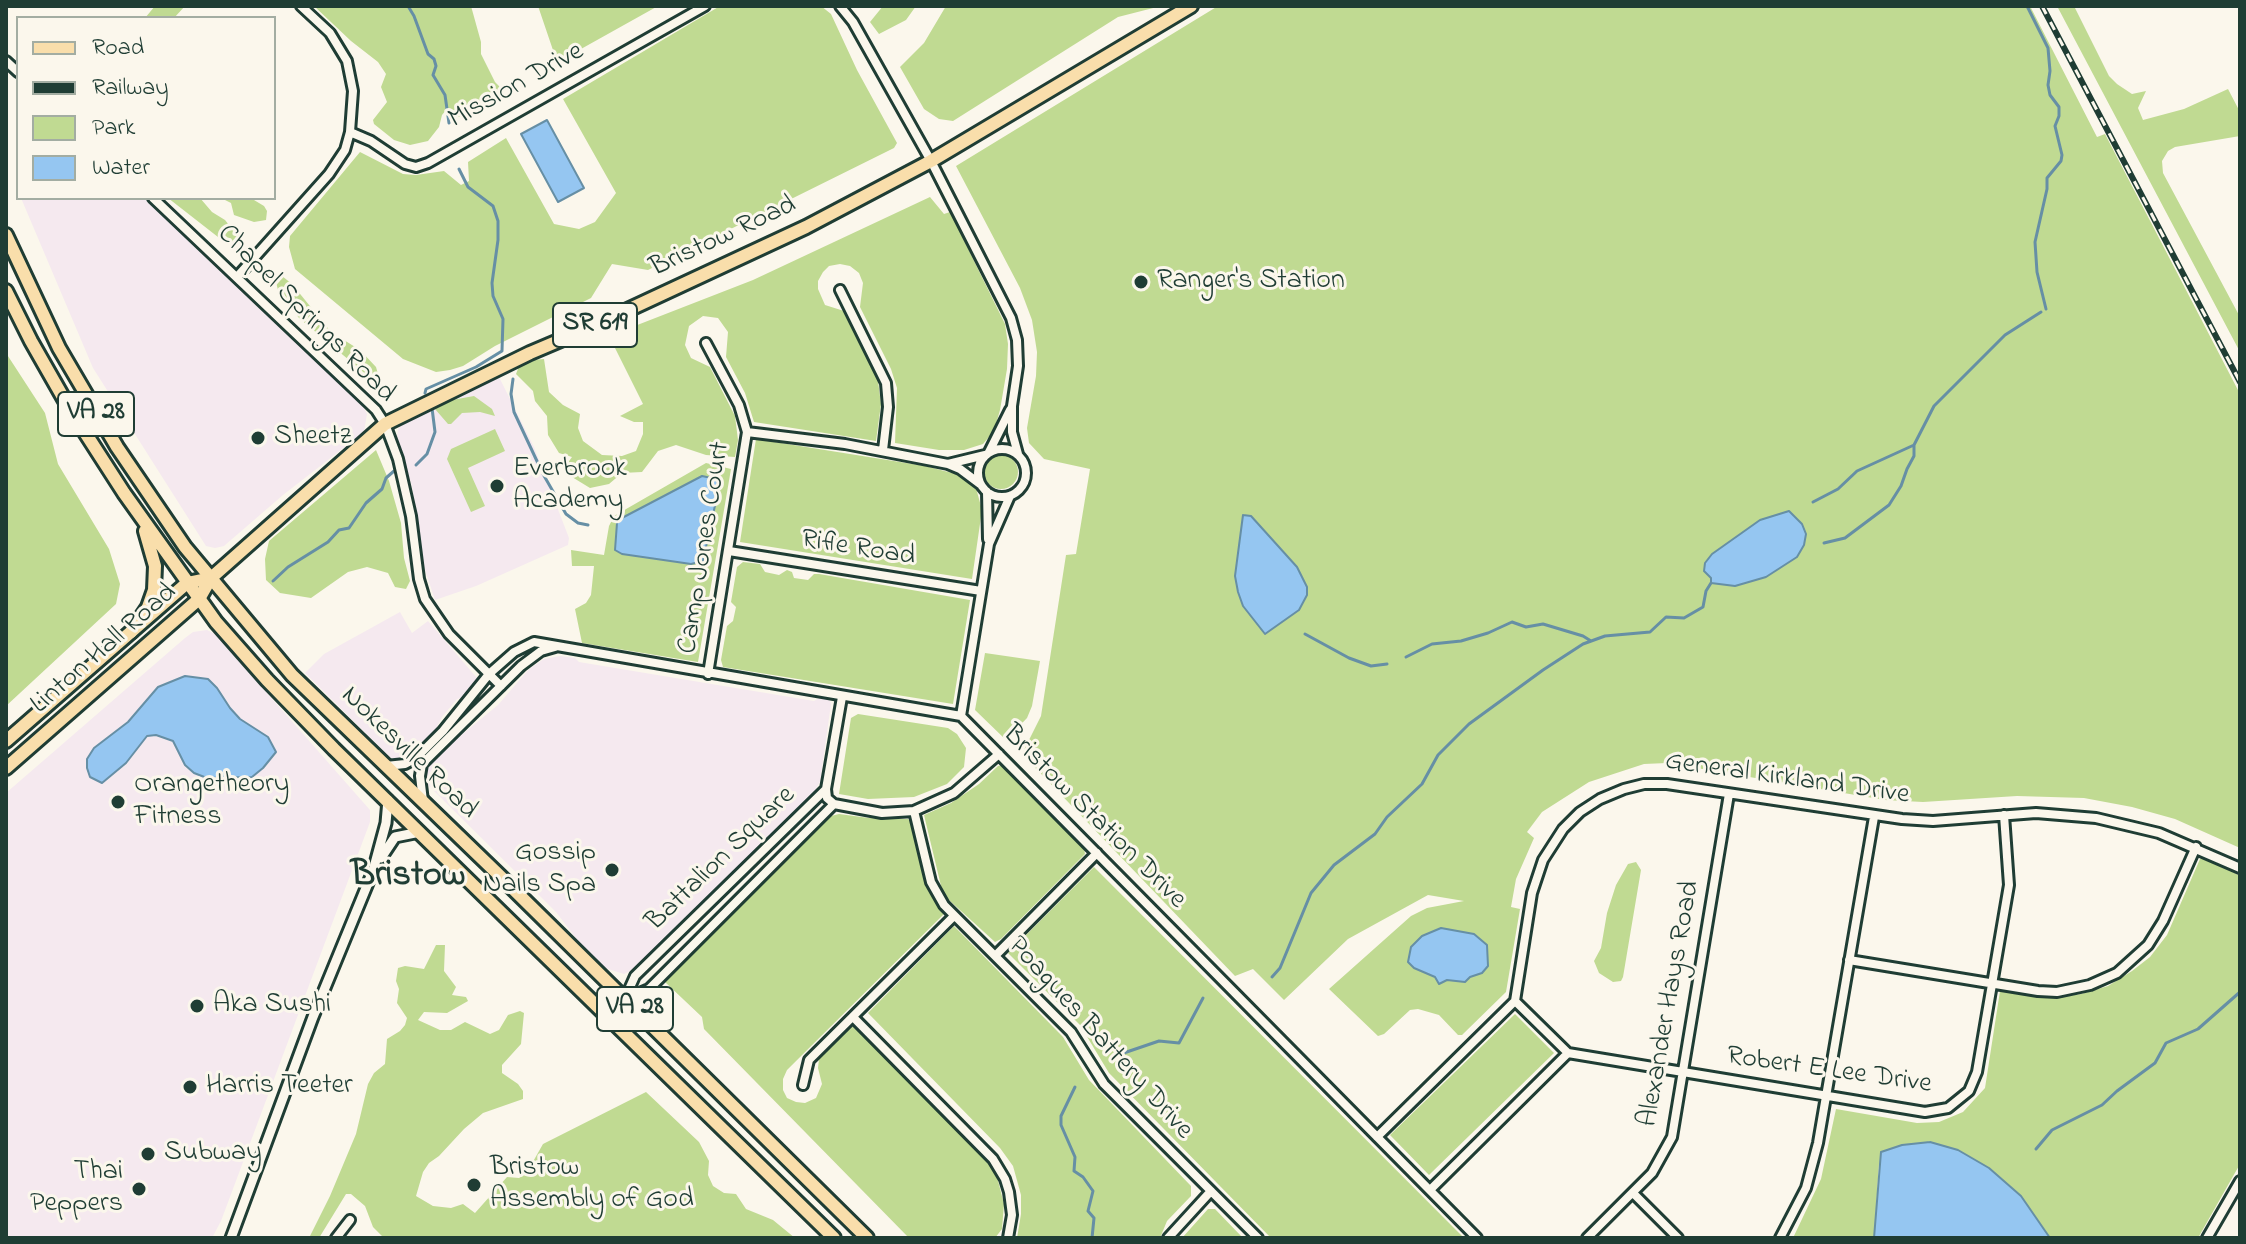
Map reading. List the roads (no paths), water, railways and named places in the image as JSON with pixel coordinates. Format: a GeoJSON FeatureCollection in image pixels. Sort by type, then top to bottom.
{"type":"FeatureCollection","features":[{"type":"Feature","properties":{"kind":"main road","name":"Bristow Road"},"geometry":{"type":"LineString","coordinates":[[211,578],[385,424],[479,376],[806,227],[931,161],[1191,6]]}},
{"type":"Feature","properties":{"kind":"main road","name":"Nokesville Road"},"geometry":{"type":"LineString","coordinates":[[6,235],[39,310],[100,420],[185,547],[292,675],[867,1238]]}},
{"type":"Feature","properties":{"kind":"main road","name":"Nokesville Road"},"geometry":{"type":"LineString","coordinates":[[6,291],[68,406],[140,517],[199,599],[267,680],[834,1238]]}},
{"type":"Feature","properties":{"kind":"main road"},"geometry":{"type":"LineString","coordinates":[[131,632],[148,607],[156,577],[154,558],[140,517]]}},
{"type":"Feature","properties":{"kind":"main road","name":"Linton Hall Road"},"geometry":{"type":"LineString","coordinates":[[6,741],[187,583],[211,578]]}},
{"type":"Feature","properties":{"kind":"main road","name":"Linton Hall Road"},"geometry":{"type":"LineString","coordinates":[[6,768],[199,599],[211,578]]}},
{"type":"Feature","properties":{"kind":"street"},"geometry":{"type":"LineString","coordinates":[[237,277],[329,174],[345,150],[350,132],[353,91],[347,61],[330,33],[301,6]]}},
{"type":"Feature","properties":{"kind":"street","name":"Mission Drive"},"geometry":{"type":"LineString","coordinates":[[350,132],[371,141],[405,164],[416,167],[428,163],[705,6]]}},
{"type":"Feature","properties":{"kind":"street"},"geometry":{"type":"LineString","coordinates":[[747,432],[773,433],[883,450],[948,464],[1002,497],[1019,490],[1025,478],[1024,463],[1013,442],[1012,406],[1018,366],[1017,340],[1011,318],[931,161],[853,22],[841,7]]}},
{"type":"Feature","properties":{"kind":"street","name":"Chapel Springs Road"},"geometry":{"type":"LineString","coordinates":[[155,200],[372,406],[385,424],[405,486],[421,590],[449,634],[501,686]]}},
{"type":"Feature","properties":{"kind":"street"},"geometry":{"type":"LineString","coordinates":[[840,290],[886,383],[888,407],[883,450]]}},
{"type":"Feature","properties":{"kind":"street","name":"Camp Jones Court"},"geometry":{"type":"LineString","coordinates":[[706,343],[739,405],[747,432],[708,674]]}},
{"type":"Feature","properties":{"kind":"street"},"geometry":{"type":"LineString","coordinates":[[989,544],[984,488],[977,471],[1012,406]]}},
{"type":"Feature","properties":{"kind":"street"},"geometry":{"type":"LineString","coordinates":[[948,464],[1005,448],[1018,454]]}},
{"type":"Feature","properties":{"kind":"street"},"geometry":{"type":"LineString","coordinates":[[385,766],[405,764],[416,758],[489,674],[526,644],[545,642],[708,674],[961,716],[989,544],[1010,496]]}},
{"type":"Feature","properties":{"kind":"street","name":"Rifle Road"},"geometry":{"type":"LineString","coordinates":[[729,551],[981,591]]}},
{"type":"Feature","properties":{"kind":"street"},"geometry":{"type":"LineString","coordinates":[[423,801],[422,764],[532,657],[548,648],[564,646]]}},
{"type":"Feature","properties":{"kind":"street","name":"Battalion Square"},"geometry":{"type":"LineString","coordinates":[[614,1023],[635,976],[826,789],[842,697]]}},
{"type":"Feature","properties":{"kind":"street","name":"Bristow Station Drive"},"geometry":{"type":"LineString","coordinates":[[961,716],[1477,1238]]}},
{"type":"Feature","properties":{"kind":"street"},"geometry":{"type":"LineString","coordinates":[[826,789],[827,798],[834,804],[874,812],[914,811],[954,793],[999,754]]}},
{"type":"Feature","properties":{"kind":"street","name":"General Kirkland Drive"},"geometry":{"type":"LineString","coordinates":[[1515,1001],[1537,872],[1555,839],[1571,820],[1590,805],[1611,794],[1644,784],[1667,784],[1874,817],[1933,821],[2036,813],[2096,818],[2151,830],[2240,868]]}},
{"type":"Feature","properties":{"kind":"street","name":"Alexander Hays Road"},"geometry":{"type":"LineString","coordinates":[[1587,1238],[1633,1193],[1670,1146],[1729,794]]}},
{"type":"Feature","properties":{"kind":"street"},"geometry":{"type":"LineString","coordinates":[[231,1238],[313,1017],[373,871],[386,823],[388,800]]}},
{"type":"Feature","properties":{"kind":"street","name":"Battalion Square"},"geometry":{"type":"LineString","coordinates":[[625,1000],[649,989],[834,804]]}},
{"type":"Feature","properties":{"kind":"street","name":"Poagues Battery Drive"},"geometry":{"type":"LineString","coordinates":[[914,811],[931,882],[939,899],[1071,1032],[1104,1084],[1258,1238]]}},
{"type":"Feature","properties":{"kind":"street","name":"Robert E Lee Drive"},"geometry":{"type":"LineString","coordinates":[[1568,1053],[1925,1112],[1954,1105],[1969,1091],[1977,1072],[2009,885],[2004,815]]}},
{"type":"Feature","properties":{"kind":"street"},"geometry":{"type":"LineString","coordinates":[[1780,1238],[1801,1202],[1811,1173],[1874,817]]}},
{"type":"Feature","properties":{"kind":"street"},"geometry":{"type":"LineString","coordinates":[[373,871],[395,837],[420,832]]}},
{"type":"Feature","properties":{"kind":"street"},"geometry":{"type":"LineString","coordinates":[[1849,960],[2057,992],[2090,985],[2117,973],[2156,933],[2196,847]]}},
{"type":"Feature","properties":{"kind":"street"},"geometry":{"type":"LineString","coordinates":[[995,956],[1097,853]]}},
{"type":"Feature","properties":{"kind":"street"},"geometry":{"type":"LineString","coordinates":[[803,1085],[809,1060],[954,916]]}},
{"type":"Feature","properties":{"kind":"street"},"geometry":{"type":"LineString","coordinates":[[1377,1137],[1515,1001],[1568,1053],[1430,1190]]}},
{"type":"Feature","properties":{"kind":"street"},"geometry":{"type":"LineString","coordinates":[[853,1017],[993,1159],[1009,1192],[1012,1215],[1008,1238]]}},
{"type":"Feature","properties":{"kind":"street"},"geometry":{"type":"LineString","coordinates":[[2207,1238],[2240,1181]]}},
{"type":"Feature","properties":{"kind":"street"},"geometry":{"type":"LineString","coordinates":[[1168,1238],[1211,1191]]}},
{"type":"Feature","properties":{"kind":"street"},"geometry":{"type":"LineString","coordinates":[[1633,1193],[1678,1238]]}},
{"type":"Feature","properties":{"kind":"street"},"geometry":{"type":"LineString","coordinates":[[336,1238],[350,1220]]}},
{"type":"Feature","properties":{"kind":"water"},"geometry":{"type":"Polygon","coordinates":[[[547,120],[584,188],[558,202],[521,134],[547,120]]]}},
{"type":"Feature","properties":{"kind":"water"},"geometry":{"type":"Polygon","coordinates":[[[702,476],[716,479],[719,487],[703,561],[691,564],[622,554],[615,550],[620,519],[702,476]]]}},
{"type":"Feature","properties":{"kind":"water"},"geometry":{"type":"Polygon","coordinates":[[[1789,511],[1802,524],[1806,534],[1797,557],[1766,577],[1735,586],[1711,583],[1711,578],[1704,571],[1705,563],[1712,554],[1760,520],[1789,511]]]}},
{"type":"Feature","properties":{"kind":"water"},"geometry":{"type":"Polygon","coordinates":[[[1243,515],[1251,516],[1297,567],[1307,587],[1307,595],[1299,610],[1265,634],[1243,606],[1235,576],[1243,515]]]}},
{"type":"Feature","properties":{"kind":"water"},"geometry":{"type":"Polygon","coordinates":[[[185,676],[208,679],[240,719],[268,737],[276,752],[263,768],[252,777],[207,778],[185,765],[173,741],[156,735],[147,736],[126,763],[102,783],[90,777],[87,759],[94,748],[128,722],[158,687],[185,676]]]}},
{"type":"Feature","properties":{"kind":"water"},"geometry":{"type":"Polygon","coordinates":[[[1441,928],[1474,934],[1487,945],[1488,966],[1482,973],[1465,982],[1447,980],[1439,984],[1435,977],[1408,962],[1411,947],[1422,936],[1441,928]]]}},
{"type":"Feature","properties":{"kind":"water"},"geometry":{"type":"Polygon","coordinates":[[[1930,1142],[1958,1150],[1989,1168],[2021,1196],[2050,1238],[1874,1238],[1881,1152],[1902,1145],[1930,1142]]]}},
{"type":"Feature","properties":{"kind":"waterway"},"geometry":{"type":"LineString","coordinates":[[408,6],[428,54],[434,59],[436,66],[433,75],[445,95],[449,123]]}},
{"type":"Feature","properties":{"kind":"waterway"},"geometry":{"type":"LineString","coordinates":[[2027,6],[2048,48],[2048,85],[2050,95],[2059,107],[2055,126],[2061,161],[2047,178],[2035,242],[2037,272],[2046,309]]}},
{"type":"Feature","properties":{"kind":"waterway"},"geometry":{"type":"LineString","coordinates":[[425,393],[426,389],[476,367],[502,351],[503,319],[493,296],[492,283],[498,221],[493,206],[468,187],[459,169]]}},
{"type":"Feature","properties":{"kind":"waterway"},"geometry":{"type":"LineString","coordinates":[[1813,502],[1838,489],[1857,471],[1914,445],[1934,406],[2005,335],[2041,312]]}},
{"type":"Feature","properties":{"kind":"waterway"},"geometry":{"type":"LineString","coordinates":[[513,379],[511,394],[514,412],[543,474],[566,514],[578,523],[588,525]]}},
{"type":"Feature","properties":{"kind":"waterway"},"geometry":{"type":"LineString","coordinates":[[416,465],[427,454],[435,432],[432,408]]}},
{"type":"Feature","properties":{"kind":"waterway"},"geometry":{"type":"LineString","coordinates":[[1824,543],[1845,538],[1889,505],[1914,456],[1914,445]]}},
{"type":"Feature","properties":{"kind":"waterway"},"geometry":{"type":"LineString","coordinates":[[273,581],[288,567],[328,542],[339,530],[349,528],[394,471]]}},
{"type":"Feature","properties":{"kind":"waterway"},"geometry":{"type":"LineString","coordinates":[[1272,977],[1280,968],[1311,893],[1334,865],[1375,834],[1387,817],[1422,784],[1438,755],[1469,724],[1583,644],[1605,636],[1650,632],[1666,617],[1684,618],[1703,607],[1711,583]]}},
{"type":"Feature","properties":{"kind":"waterway"},"geometry":{"type":"LineString","coordinates":[[1406,657],[1432,644],[1461,641],[1512,622],[1526,627],[1543,624],[1591,641]]}},
{"type":"Feature","properties":{"kind":"waterway"},"geometry":{"type":"LineString","coordinates":[[1305,634],[1349,658],[1371,666],[1387,664]]}},
{"type":"Feature","properties":{"kind":"waterway"},"geometry":{"type":"LineString","coordinates":[[2036,1149],[2052,1130],[2102,1105],[2155,1063],[2166,1043],[2198,1029],[2240,992]]}},
{"type":"Feature","properties":{"kind":"waterway"},"geometry":{"type":"LineString","coordinates":[[1112,1057],[1159,1041],[1179,1043],[1203,998]]}},
{"type":"Feature","properties":{"kind":"waterway"},"geometry":{"type":"LineString","coordinates":[[1075,1087],[1061,1116],[1061,1125],[1075,1157],[1074,1171],[1093,1191],[1088,1211],[1094,1218],[1092,1238]]}},
{"type":"Feature","properties":{"kind":"railway"},"geometry":{"type":"LineString","coordinates":[[2042,6],[2240,382]]}},
{"type":"Feature","properties":{"kind":"place","name":"Ranger's Station"},"geometry":{"type":"Point","coordinates":[1141,282]}},
{"type":"Feature","properties":{"kind":"place","name":"Sheetz"},"geometry":{"type":"Point","coordinates":[258,438]}},
{"type":"Feature","properties":{"kind":"place","name":"Everbrook Academy"},"geometry":{"type":"Point","coordinates":[497,486]}},
{"type":"Feature","properties":{"kind":"place","name":"Orangetheory Fitness"},"geometry":{"type":"Point","coordinates":[118,802]}},
{"type":"Feature","properties":{"kind":"place","name":"Gossip Nails Spa"},"geometry":{"type":"Point","coordinates":[612,870]}},
{"type":"Feature","properties":{"kind":"place","name":"Aka Sushi"},"geometry":{"type":"Point","coordinates":[197,1006]}},
{"type":"Feature","properties":{"kind":"place","name":"Harris Teeter"},"geometry":{"type":"Point","coordinates":[190,1087]}},
{"type":"Feature","properties":{"kind":"place","name":"Subway"},"geometry":{"type":"Point","coordinates":[148,1154]}},
{"type":"Feature","properties":{"kind":"place","name":"Bristow Assembly of God"},"geometry":{"type":"Point","coordinates":[474,1185]}},
{"type":"Feature","properties":{"kind":"place","name":"Thai Peppers"},"geometry":{"type":"Point","coordinates":[139,1189]}},
{"type":"Feature","properties":{"kind":"district","name":"Bristow"},"geometry":{"type":"Point","coordinates":[408,878]}}]}
